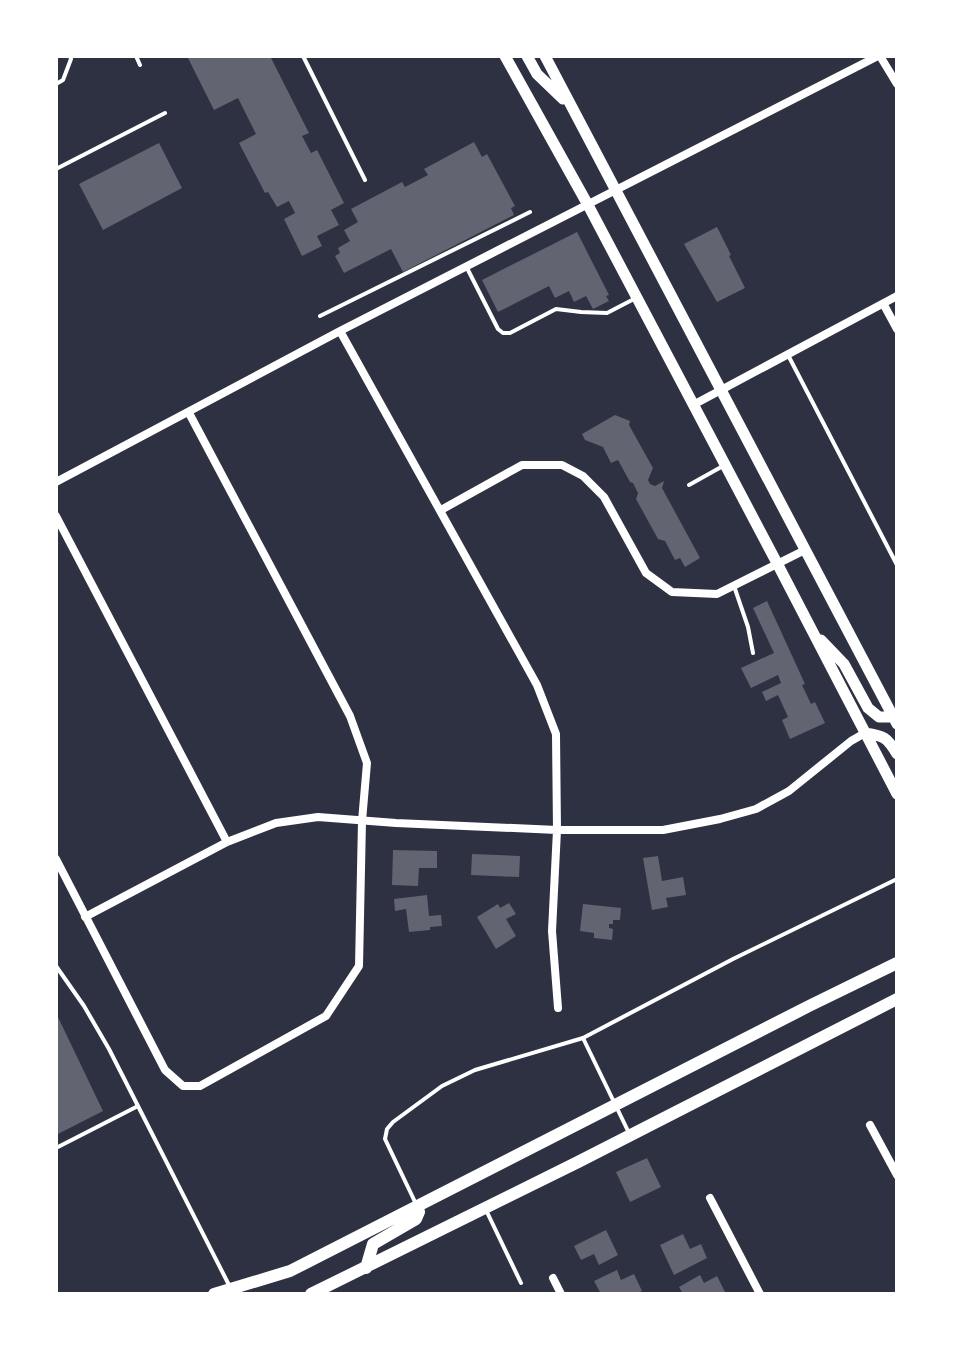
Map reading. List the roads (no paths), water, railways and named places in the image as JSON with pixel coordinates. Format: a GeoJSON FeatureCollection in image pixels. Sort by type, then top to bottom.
{"type":"FeatureCollection","features":[{"type":"Feature","properties":{"kind":"main road"},"geometry":{"type":"LineString","coordinates":[[505,56],[588,205],[897,794]]}},
{"type":"Feature","properties":{"kind":"main road"},"geometry":{"type":"LineString","coordinates":[[527,56],[537,74],[572,107]]}},
{"type":"Feature","properties":{"kind":"main road"},"geometry":{"type":"LineString","coordinates":[[545,56],[896,719]]}},
{"type":"Feature","properties":{"kind":"main road"},"geometry":{"type":"LineString","coordinates":[[812,629],[844,664],[868,708],[879,717],[896,719]]}},
{"type":"Feature","properties":{"kind":"main road"},"geometry":{"type":"LineString","coordinates":[[865,733],[883,736],[897,754]]}},
{"type":"Feature","properties":{"kind":"main road"},"geometry":{"type":"LineString","coordinates":[[214,1294],[230,1292],[290,1271],[897,963]]}},
{"type":"Feature","properties":{"kind":"main road"},"geometry":{"type":"LineString","coordinates":[[311,1294],[486,1209],[897,999]]}},
{"type":"Feature","properties":{"kind":"main road"},"geometry":{"type":"LineString","coordinates":[[366,1268],[373,1244],[416,1219],[419,1216],[417,1206]]}},
{"type":"Feature","properties":{"kind":"street"},"geometry":{"type":"LineString","coordinates":[[852,56],[858,67]]}},
{"type":"Feature","properties":{"kind":"street"},"geometry":{"type":"LineString","coordinates":[[56,482],[340,331],[879,56],[897,84]]}},
{"type":"Feature","properties":{"kind":"street"},"geometry":{"type":"LineString","coordinates":[[693,405],[897,296]]}},
{"type":"Feature","properties":{"kind":"street"},"geometry":{"type":"LineString","coordinates":[[884,305],[897,329]]}},
{"type":"Feature","properties":{"kind":"street"},"geometry":{"type":"LineString","coordinates":[[340,331],[537,685],[556,734],[557,830],[552,931],[558,1008]]}},
{"type":"Feature","properties":{"kind":"street"},"geometry":{"type":"LineString","coordinates":[[56,859],[165,1070],[183,1086],[200,1086],[326,1016],[359,966],[362,821],[367,763],[350,716],[189,413]]}},
{"type":"Feature","properties":{"kind":"street"},"geometry":{"type":"LineString","coordinates":[[441,510],[522,465],[562,465],[583,476],[604,497],[646,573],[672,592],[717,594],[805,550]]}},
{"type":"Feature","properties":{"kind":"street"},"geometry":{"type":"LineString","coordinates":[[56,516],[227,842]]}},
{"type":"Feature","properties":{"kind":"street"},"geometry":{"type":"LineString","coordinates":[[85,917],[227,842],[276,823],[318,817],[557,830],[663,830],[720,819],[756,809],[789,791],[865,733]]}},
{"type":"Feature","properties":{"kind":"street"},"geometry":{"type":"LineString","coordinates":[[870,1125],[897,1175]]}},
{"type":"Feature","properties":{"kind":"street"},"geometry":{"type":"LineString","coordinates":[[710,1198],[760,1294]]}},
{"type":"Feature","properties":{"kind":"street"},"geometry":{"type":"LineString","coordinates":[[553,1278],[561,1294]]}},
{"type":"Feature","properties":{"kind":"lane"},"geometry":{"type":"LineString","coordinates":[[56,84],[63,80],[70,56]]}},
{"type":"Feature","properties":{"kind":"lane"},"geometry":{"type":"LineString","coordinates":[[136,56],[140,65]]}},
{"type":"Feature","properties":{"kind":"lane"},"geometry":{"type":"LineString","coordinates":[[306,57],[365,180]]}},
{"type":"Feature","properties":{"kind":"lane"},"geometry":{"type":"LineString","coordinates":[[56,169],[165,113]]}},
{"type":"Feature","properties":{"kind":"lane"},"geometry":{"type":"LineString","coordinates":[[320,316],[530,212]]}},
{"type":"Feature","properties":{"kind":"lane"},"geometry":{"type":"LineString","coordinates":[[467,267],[498,329],[503,333],[510,333],[556,309],[607,313],[636,297]]}},
{"type":"Feature","properties":{"kind":"lane"},"geometry":{"type":"LineString","coordinates":[[788,355],[897,565]]}},
{"type":"Feature","properties":{"kind":"lane"},"geometry":{"type":"LineString","coordinates":[[689,485],[725,465]]}},
{"type":"Feature","properties":{"kind":"lane"},"geometry":{"type":"LineString","coordinates":[[734,586],[753,653]]}},
{"type":"Feature","properties":{"kind":"lane"},"geometry":{"type":"LineString","coordinates":[[417,1206],[385,1139],[387,1129],[413,1105],[475,1070],[583,1038],[733,959],[897,879]]}},
{"type":"Feature","properties":{"kind":"lane"},"geometry":{"type":"LineString","coordinates":[[56,966],[97,1027],[230,1292]]}},
{"type":"Feature","properties":{"kind":"lane"},"geometry":{"type":"LineString","coordinates":[[583,1038],[630,1136]]}},
{"type":"Feature","properties":{"kind":"lane"},"geometry":{"type":"LineString","coordinates":[[56,1148],[138,1106]]}},
{"type":"Feature","properties":{"kind":"lane"},"geometry":{"type":"LineString","coordinates":[[486,1209],[521,1283]]}}]}
